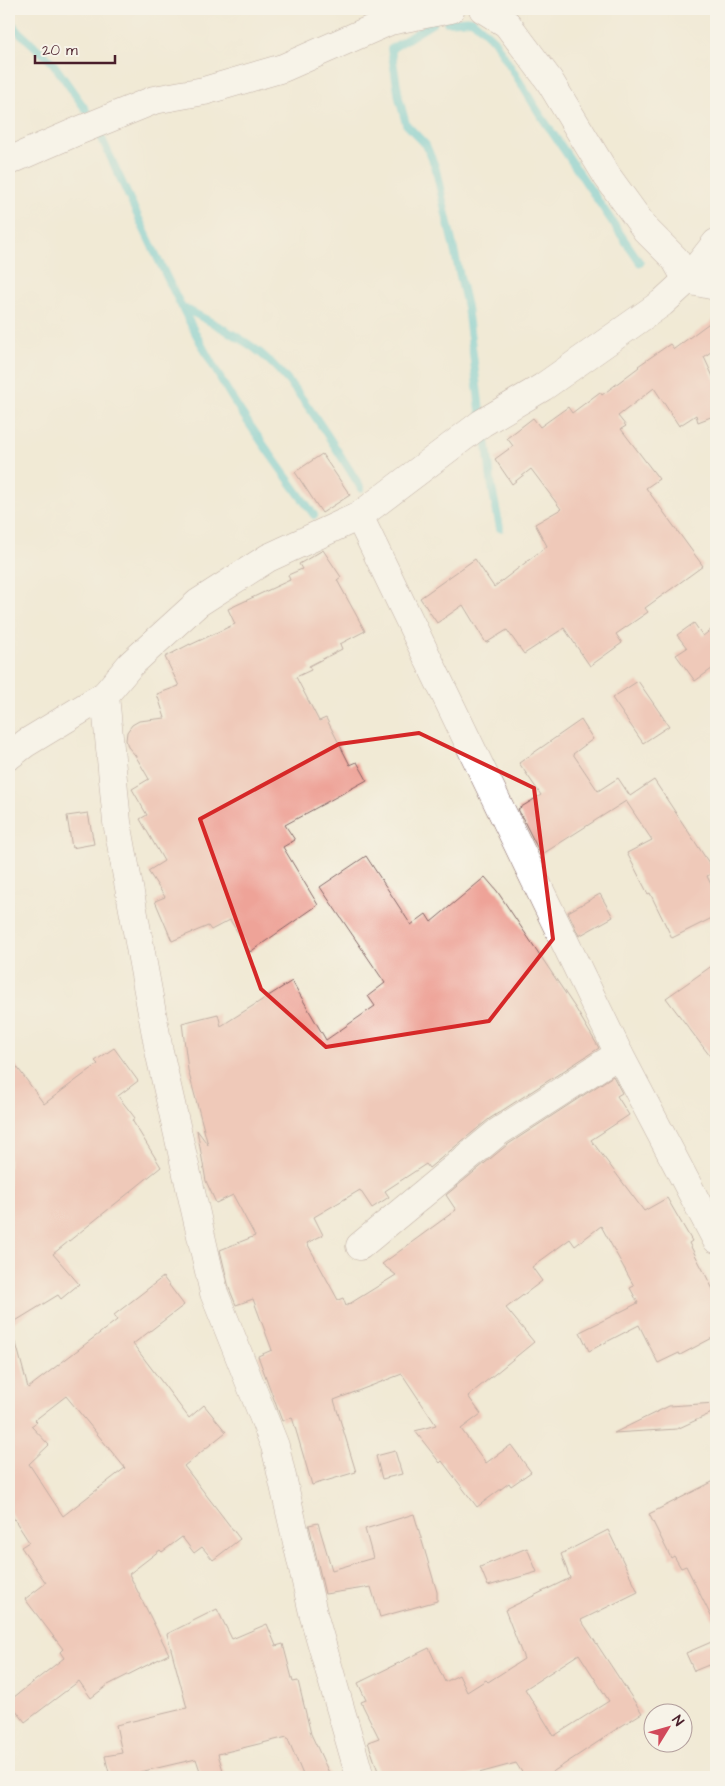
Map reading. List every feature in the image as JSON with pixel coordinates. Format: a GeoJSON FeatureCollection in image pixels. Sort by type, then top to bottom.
{"type":"FeatureCollection","features":[{"type":"Feature","properties":{"kind":"street"},"geometry":{"type":"LineString","coordinates":[[9,162],[78,130],[154,100],[204,91],[283,68],[390,21],[451,9]]}},
{"type":"Feature","properties":{"kind":"street"},"geometry":{"type":"LineString","coordinates":[[483,9],[507,24],[549,80],[607,176],[646,230],[675,259],[687,280],[716,286]]}},
{"type":"Feature","properties":{"kind":"street"},"geometry":{"type":"LineString","coordinates":[[9,756],[26,743],[105,695],[131,664],[198,603],[268,558],[359,516],[482,423],[543,387],[662,303],[687,280],[716,242]]}},
{"type":"Feature","properties":{"kind":"street"},"geometry":{"type":"LineString","coordinates":[[359,516],[619,1054],[716,1239]]}},
{"type":"Feature","properties":{"kind":"street"},"geometry":{"type":"LineString","coordinates":[[105,695],[116,822],[159,1051],[214,1292],[275,1446],[314,1616],[360,1777]]}},
{"type":"Feature","properties":{"kind":"street"},"geometry":{"type":"LineString","coordinates":[[360,1246],[498,1132],[619,1054]]}},
{"type":"Feature","properties":{"kind":"highlighted area"},"geometry":{"type":"Polygon","coordinates":[[[419,733],[534,788],[553,939],[489,1021],[326,1047],[261,989],[200,819],[339,744],[419,733]]]}},
{"type":"Feature","properties":{"kind":"building"},"geometry":{"type":"Polygon","coordinates":[[[716,318],[716,348],[704,357],[716,383],[716,415],[698,422],[696,415],[679,426],[654,388],[618,416],[626,426],[621,429],[659,479],[646,488],[703,566],[645,608],[648,612],[616,634],[622,643],[590,666],[564,628],[524,654],[507,630],[486,643],[463,605],[437,623],[420,598],[475,559],[494,587],[547,546],[535,524],[561,509],[531,469],[512,484],[495,459],[513,446],[507,438],[533,418],[540,427],[568,407],[572,413],[600,392],[602,395],[638,366],[670,344],[674,349],[716,318]]]}},
{"type":"Feature","properties":{"kind":"building"},"geometry":{"type":"Polygon","coordinates":[[[322,454],[350,495],[322,513],[295,472],[322,454]]]}},
{"type":"Feature","properties":{"kind":"building"},"geometry":{"type":"Polygon","coordinates":[[[323,550],[341,577],[337,580],[365,631],[340,644],[342,649],[309,666],[311,670],[296,677],[319,721],[326,718],[350,765],[357,762],[367,780],[285,825],[295,840],[283,847],[318,905],[250,952],[230,920],[211,930],[208,926],[172,941],[155,901],[165,897],[148,871],[164,861],[140,819],[147,815],[132,789],[149,779],[128,747],[126,740],[127,732],[132,725],[139,721],[165,718],[157,694],[179,686],[165,657],[235,624],[228,609],[290,580],[288,575],[302,569],[299,564],[323,550]]]}},
{"type":"Feature","properties":{"kind":"building"},"geometry":{"type":"Polygon","coordinates":[[[694,623],[703,636],[716,626],[716,666],[695,681],[676,655],[687,648],[677,635],[694,623]]]}},
{"type":"Feature","properties":{"kind":"building"},"geometry":{"type":"Polygon","coordinates":[[[638,681],[669,726],[643,743],[612,698],[638,681]]]}},
{"type":"Feature","properties":{"kind":"building"},"geometry":{"type":"Polygon","coordinates":[[[581,720],[593,739],[573,754],[598,791],[618,778],[630,796],[654,780],[715,872],[707,876],[716,895],[716,916],[672,938],[650,893],[648,894],[627,853],[652,840],[626,801],[541,855],[518,809],[541,795],[519,763],[581,720]]]}},
{"type":"Feature","properties":{"kind":"building"},"geometry":{"type":"Polygon","coordinates":[[[88,813],[94,844],[72,848],[67,816],[88,813]]]}},
{"type":"Feature","properties":{"kind":"building"},"geometry":{"type":"Polygon","coordinates":[[[366,856],[411,925],[426,914],[431,922],[485,877],[497,891],[576,1009],[599,1048],[489,1119],[429,1168],[426,1164],[385,1191],[389,1197],[372,1208],[360,1190],[314,1217],[323,1235],[307,1243],[338,1300],[343,1298],[346,1306],[396,1275],[382,1264],[456,1210],[446,1195],[507,1145],[613,1076],[622,1093],[617,1096],[629,1115],[591,1140],[644,1211],[667,1198],[692,1241],[689,1243],[716,1295],[716,1336],[680,1355],[679,1353],[658,1363],[639,1325],[589,1351],[580,1332],[638,1303],[630,1288],[634,1286],[601,1226],[575,1246],[570,1239],[532,1267],[542,1281],[506,1308],[534,1342],[468,1396],[481,1414],[461,1429],[486,1463],[511,1445],[531,1472],[511,1486],[509,1483],[477,1507],[442,1461],[440,1463],[415,1431],[436,1425],[402,1374],[334,1400],[356,1472],[312,1485],[292,1417],[282,1421],[258,1356],[272,1350],[253,1299],[236,1305],[229,1288],[220,1250],[255,1236],[233,1195],[216,1203],[206,1181],[197,1130],[208,1145],[188,1070],[182,1023],[218,1014],[221,1026],[292,981],[326,1040],[375,1006],[368,996],[385,983],[320,887],[366,856]]]}},
{"type":"Feature","properties":{"kind":"building"},"geometry":{"type":"Polygon","coordinates":[[[600,894],[613,917],[579,936],[568,912],[600,894]]]}},
{"type":"Feature","properties":{"kind":"building"},"geometry":{"type":"Polygon","coordinates":[[[716,963],[716,1064],[666,998],[716,963]]]}},
{"type":"Feature","properties":{"kind":"building"},"geometry":{"type":"Polygon","coordinates":[[[114,1048],[138,1081],[118,1096],[135,1118],[132,1120],[161,1167],[53,1254],[79,1284],[61,1299],[58,1295],[9,1325],[9,1056],[44,1104],[98,1064],[95,1061],[114,1048]]]}},
{"type":"Feature","properties":{"kind":"building"},"geometry":{"type":"Polygon","coordinates":[[[163,1277],[184,1305],[133,1344],[189,1418],[204,1405],[226,1432],[184,1466],[240,1539],[213,1560],[202,1547],[194,1553],[182,1537],[162,1552],[160,1550],[129,1574],[169,1654],[108,1685],[91,1698],[79,1681],[25,1722],[9,1701],[64,1658],[60,1652],[63,1649],[25,1599],[46,1583],[21,1547],[29,1542],[9,1511],[9,1344],[16,1343],[28,1388],[117,1320],[114,1315],[163,1277]],[[66,1396],[35,1420],[37,1422],[31,1426],[49,1445],[29,1464],[63,1516],[125,1468],[66,1396]]]}},
{"type":"Feature","properties":{"kind":"building"},"geometry":{"type":"Polygon","coordinates":[[[716,1403],[716,1411],[677,1429],[614,1433],[669,1406],[716,1403]]]}},
{"type":"Feature","properties":{"kind":"building"},"geometry":{"type":"Polygon","coordinates":[[[395,1451],[402,1474],[382,1479],[376,1456],[395,1451]]]}},
{"type":"Feature","properties":{"kind":"building"},"geometry":{"type":"Polygon","coordinates":[[[716,1480],[716,1626],[686,1566],[681,1568],[674,1556],[671,1558],[649,1514],[716,1480]]]}},
{"type":"Feature","properties":{"kind":"building"},"geometry":{"type":"Polygon","coordinates":[[[414,1514],[437,1592],[437,1601],[380,1617],[371,1587],[325,1594],[309,1525],[318,1523],[332,1570],[373,1558],[365,1529],[414,1514]]]}},
{"type":"Feature","properties":{"kind":"building"},"geometry":{"type":"Polygon","coordinates":[[[608,1530],[638,1592],[581,1620],[642,1713],[545,1777],[525,1777],[516,1763],[464,1777],[380,1777],[368,1742],[379,1738],[361,1702],[366,1700],[358,1683],[429,1648],[445,1682],[459,1675],[467,1692],[486,1680],[488,1682],[524,1659],[505,1610],[570,1578],[561,1554],[608,1530]],[[579,1654],[525,1689],[554,1736],[609,1701],[579,1654]]]}},
{"type":"Feature","properties":{"kind":"building"},"geometry":{"type":"Polygon","coordinates":[[[527,1548],[537,1572],[488,1586],[480,1567],[527,1548]]]}},
{"type":"Feature","properties":{"kind":"building"},"geometry":{"type":"Polygon","coordinates":[[[217,1609],[232,1639],[267,1624],[276,1646],[283,1644],[293,1682],[298,1681],[311,1734],[331,1777],[304,1777],[287,1737],[218,1754],[225,1777],[202,1777],[196,1759],[140,1772],[141,1775],[110,1777],[105,1756],[122,1753],[116,1725],[187,1708],[167,1634],[217,1609]]]}},
{"type":"Feature","properties":{"kind":"building"},"geometry":{"type":"Polygon","coordinates":[[[716,1640],[716,1662],[694,1671],[686,1653],[716,1640]]]}},
{"type":"Feature","properties":{"kind":"waterway"},"geometry":{"type":"LineString","coordinates":[[9,20],[20,33],[52,62],[86,110]]}},
{"type":"Feature","properties":{"kind":"waterway"},"geometry":{"type":"LineString","coordinates":[[447,22],[472,20],[494,40],[539,113],[640,263]]}},
{"type":"Feature","properties":{"kind":"waterway"},"geometry":{"type":"LineString","coordinates":[[433,23],[391,49],[399,98],[406,124],[426,145],[435,166],[467,307],[481,418]]}},
{"type":"Feature","properties":{"kind":"waterway"},"geometry":{"type":"LineString","coordinates":[[98,130],[193,329],[249,424],[314,515]]}},
{"type":"Feature","properties":{"kind":"waterway"},"geometry":{"type":"LineString","coordinates":[[184,308],[237,337],[270,361],[313,413],[361,488]]}},
{"type":"Feature","properties":{"kind":"waterway"},"geometry":{"type":"LineString","coordinates":[[483,429],[500,528]]}}]}
